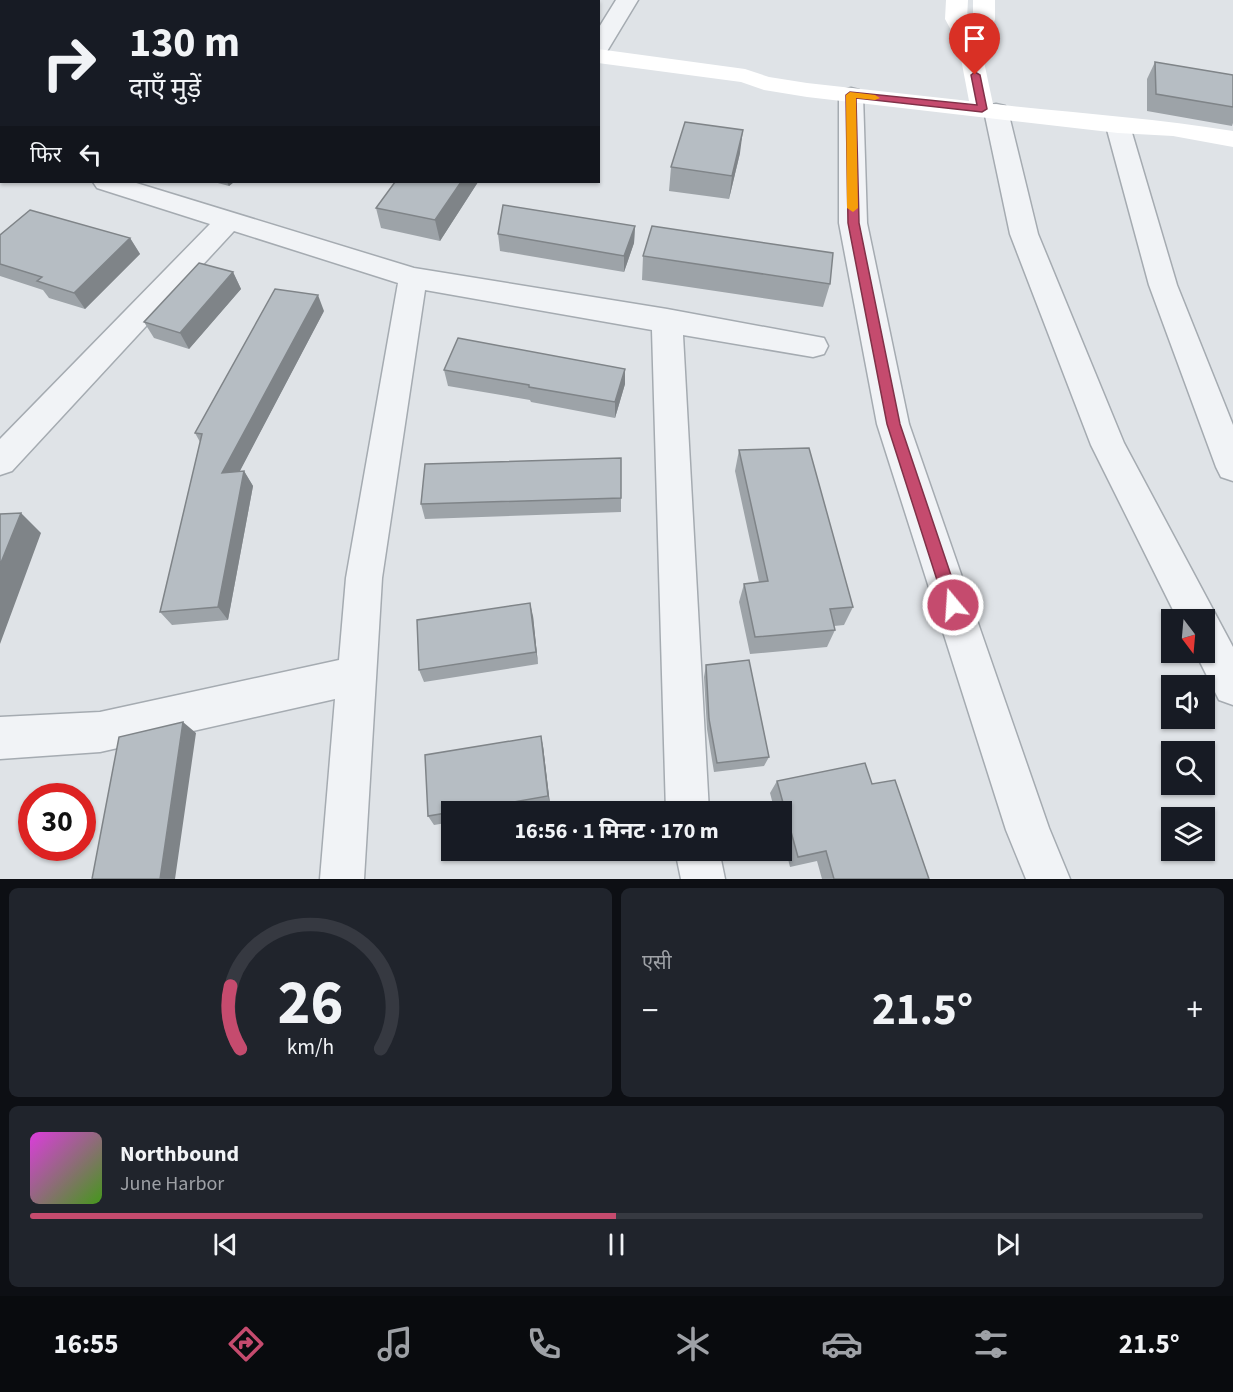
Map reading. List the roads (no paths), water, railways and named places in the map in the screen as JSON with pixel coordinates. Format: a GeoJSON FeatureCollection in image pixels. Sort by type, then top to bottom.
{"type":"FeatureCollection","features":[{"type":"Feature","properties":{"kind":"street"},"geometry":{"type":"LineString","coordinates":[[600,45],[627,0]]}},
{"type":"Feature","properties":{"kind":"street"},"geometry":{"type":"LineString","coordinates":[[957,0],[956,19],[969,43],[1024,234],[1108,445],[1192,609]]}},
{"type":"Feature","properties":{"kind":"street"},"geometry":{"type":"LineString","coordinates":[[969,43],[984,20],[984,0]]}},
{"type":"Feature","properties":{"kind":"street"},"geometry":{"type":"LineString","coordinates":[[600,57],[632,67],[736,88],[764,83],[1118,126],[1173,129],[1233,139]]}},
{"type":"Feature","properties":{"kind":"street"},"geometry":{"type":"LineString","coordinates":[[600,69],[632,67]]}},
{"type":"Feature","properties":{"kind":"street"},"geometry":{"type":"LineString","coordinates":[[850,95],[853,223],[893,424],[1028,830],[1048,879]]}},
{"type":"Feature","properties":{"kind":"street"},"geometry":{"type":"LineString","coordinates":[[1118,126],[1163,285],[1233,467]]}},
{"type":"Feature","properties":{"kind":"street"},"geometry":{"type":"LineString","coordinates":[[109,183],[413,278],[813,346]]}},
{"type":"Feature","properties":{"kind":"street"},"geometry":{"type":"LineString","coordinates":[[0,461],[229,220]]}},
{"type":"Feature","properties":{"kind":"street"},"geometry":{"type":"LineString","coordinates":[[342,879],[364,578],[413,278]]}},
{"type":"Feature","properties":{"kind":"street"},"geometry":{"type":"LineString","coordinates":[[667,320],[688,801]]}},
{"type":"Feature","properties":{"kind":"street"},"geometry":{"type":"LineString","coordinates":[[1215,652],[1233,686]]}},
{"type":"Feature","properties":{"kind":"street"},"geometry":{"type":"LineString","coordinates":[[0,738],[100,732],[357,675]]}},
{"type":"Feature","properties":{"kind":"street"},"geometry":{"type":"LineString","coordinates":[[699,861],[703,879]]}}]}
